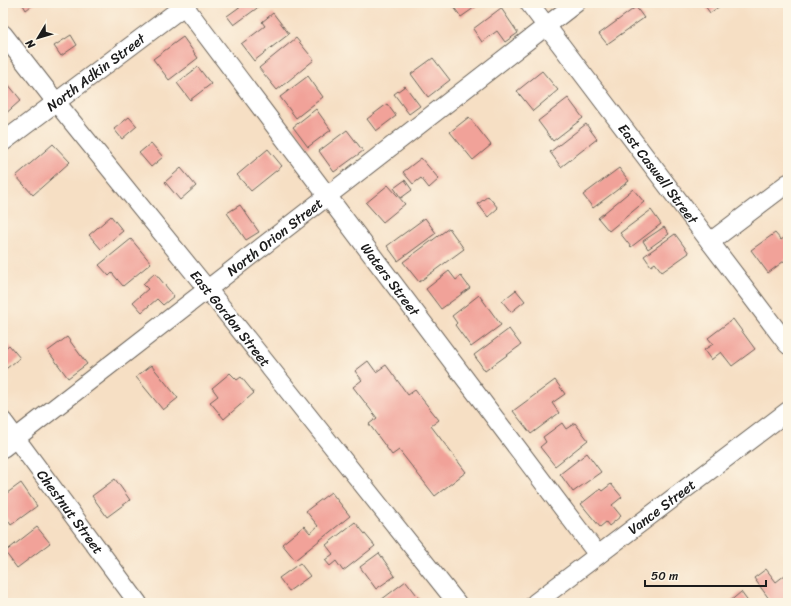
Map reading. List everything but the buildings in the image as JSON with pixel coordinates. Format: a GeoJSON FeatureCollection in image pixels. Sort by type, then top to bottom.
{"type":"FeatureCollection","features":[{"type":"Feature","properties":{"kind":"street","name":"East Caswell Street"},"geometry":{"type":"LineString","coordinates":[[529,3],[788,345]]}},
{"type":"Feature","properties":{"kind":"street","name":"North Orion Street"},"geometry":{"type":"LineString","coordinates":[[9,443],[576,3]]}},
{"type":"Feature","properties":{"kind":"street","name":"North Adkin Street"},"geometry":{"type":"LineString","coordinates":[[3,142],[185,4]]}},
{"type":"Feature","properties":{"kind":"street","name":"Waters Street"},"geometry":{"type":"LineString","coordinates":[[185,4],[598,555]]}},
{"type":"Feature","properties":{"kind":"street","name":"East Gordon Street"},"geometry":{"type":"LineString","coordinates":[[3,34],[457,603]]}},
{"type":"Feature","properties":{"kind":"street"},"geometry":{"type":"LineString","coordinates":[[710,242],[788,183]]}},
{"type":"Feature","properties":{"kind":"street","name":"Vance Street"},"geometry":{"type":"LineString","coordinates":[[540,601],[598,555],[788,411]]}},
{"type":"Feature","properties":{"kind":"street","name":"Chestnut Street"},"geometry":{"type":"LineString","coordinates":[[3,421],[9,443],[138,603]]}}]}
